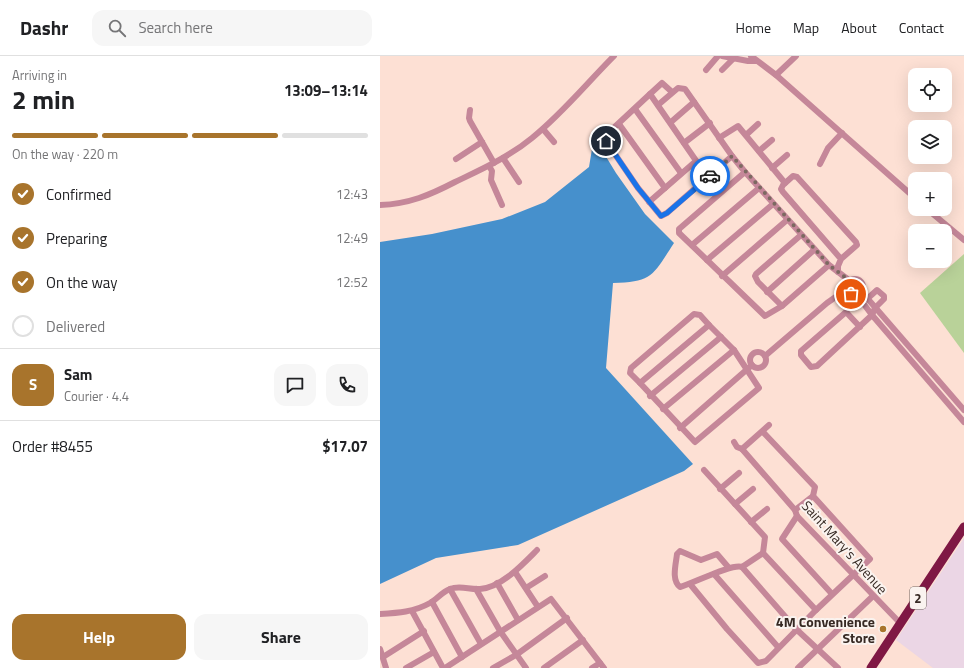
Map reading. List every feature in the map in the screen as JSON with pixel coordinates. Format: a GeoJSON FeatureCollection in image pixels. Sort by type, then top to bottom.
{"type":"FeatureCollection","features":[{"type":"Feature","properties":{"kind":"highway","name":"2"},"geometry":{"type":"LineString","coordinates":[[872,668],[964,527]]}},
{"type":"Feature","properties":{"kind":"street"},"geometry":{"type":"LineString","coordinates":[[380,205],[407,203],[438,190],[504,158],[542,129],[613,56]]}},
{"type":"Feature","properties":{"kind":"street"},"geometry":{"type":"LineString","coordinates":[[706,70],[718,56]]}},
{"type":"Feature","properties":{"kind":"street"},"geometry":{"type":"LineString","coordinates":[[722,56],[733,59],[756,61]]}},
{"type":"Feature","properties":{"kind":"street"},"geometry":{"type":"LineString","coordinates":[[751,56],[776,75],[908,192]]}},
{"type":"Feature","properties":{"kind":"street"},"geometry":{"type":"LineString","coordinates":[[776,75],[796,56]]}},
{"type":"Feature","properties":{"kind":"street"},"geometry":{"type":"LineString","coordinates":[[722,70],[733,59]]}},
{"type":"Feature","properties":{"kind":"street"},"geometry":{"type":"LineString","coordinates":[[672,92],[662,83],[606,135],[606,141],[649,202],[660,215],[664,215],[732,156]]}},
{"type":"Feature","properties":{"kind":"street"},"geometry":{"type":"LineString","coordinates":[[658,105],[672,92],[681,87],[685,89],[745,172],[829,265],[850,281],[859,281],[862,285],[859,293]]}},
{"type":"Feature","properties":{"kind":"street"},"geometry":{"type":"LineString","coordinates":[[650,94],[671,122],[708,178]]}},
{"type":"Feature","properties":{"kind":"street"},"geometry":{"type":"LineString","coordinates":[[671,122],[694,102]]}},
{"type":"Feature","properties":{"kind":"street"},"geometry":{"type":"LineString","coordinates":[[635,109],[681,174]]}},
{"type":"Feature","properties":{"kind":"street"},"geometry":{"type":"LineString","coordinates":[[470,110],[469,118],[492,164],[491,180],[502,205]]}},
{"type":"Feature","properties":{"kind":"street"},"geometry":{"type":"LineString","coordinates":[[684,143],[710,123]]}},
{"type":"Feature","properties":{"kind":"street"},"geometry":{"type":"LineString","coordinates":[[619,124],[665,188]]}},
{"type":"Feature","properties":{"kind":"street"},"geometry":{"type":"LineString","coordinates":[[746,135],[758,124]]}},
{"type":"Feature","properties":{"kind":"street"},"geometry":{"type":"LineString","coordinates":[[720,138],[738,126],[785,183]]}},
{"type":"Feature","properties":{"kind":"street"},"geometry":{"type":"LineString","coordinates":[[542,129],[554,142]]}},
{"type":"Feature","properties":{"kind":"street"},"geometry":{"type":"LineString","coordinates":[[820,164],[828,148],[842,133]]}},
{"type":"Feature","properties":{"kind":"street"},"geometry":{"type":"LineString","coordinates":[[759,151],[772,140]]}},
{"type":"Feature","properties":{"kind":"street"},"geometry":{"type":"LineString","coordinates":[[456,159],[482,142]]}},
{"type":"Feature","properties":{"kind":"street"},"geometry":{"type":"LineString","coordinates":[[772,168],[787,155]]}},
{"type":"Feature","properties":{"kind":"street"},"geometry":{"type":"LineString","coordinates":[[504,158],[519,182]]}},
{"type":"Feature","properties":{"kind":"street"},"geometry":{"type":"LineString","coordinates":[[649,202],[696,161]]}},
{"type":"Feature","properties":{"kind":"street"},"geometry":{"type":"LineString","coordinates":[[745,172],[679,229],[679,233],[765,316],[782,306],[829,265]]}},
{"type":"Feature","properties":{"kind":"street"},"geometry":{"type":"LineString","coordinates":[[838,272],[838,266],[841,259],[857,245],[856,242],[797,177],[793,176],[781,189],[841,259]]}},
{"type":"Feature","properties":{"kind":"street"},"geometry":{"type":"LineString","coordinates":[[692,245],[759,188]]}},
{"type":"Feature","properties":{"kind":"street"},"geometry":{"type":"LineString","coordinates":[[707,260],[773,204]]}},
{"type":"Feature","properties":{"kind":"street"},"geometry":{"type":"LineString","coordinates":[[935,216],[964,240]]}},
{"type":"Feature","properties":{"kind":"street"},"geometry":{"type":"LineString","coordinates":[[722,276],[787,220]]}},
{"type":"Feature","properties":{"kind":"street"},"geometry":{"type":"LineString","coordinates":[[782,306],[758,282],[755,276],[801,235]]}},
{"type":"Feature","properties":{"kind":"street"},"geometry":{"type":"LineString","coordinates":[[768,292],[814,250]]}},
{"type":"Feature","properties":{"kind":"street"},"geometry":{"type":"LineString","coordinates":[[752,366],[757,368],[762,367],[765,363],[765,356],[827,303],[847,290],[850,281]]}},
{"type":"Feature","properties":{"kind":"street"},"geometry":{"type":"LineString","coordinates":[[847,290],[851,294],[859,293],[867,299],[964,410]]}},
{"type":"Feature","properties":{"kind":"street"},"geometry":{"type":"LineString","coordinates":[[860,327],[846,312],[801,351],[801,356],[811,367],[815,367],[860,327],[872,315],[875,308],[884,300],[884,296],[881,291],[878,290],[867,299]]}},
{"type":"Feature","properties":{"kind":"street"},"geometry":{"type":"LineString","coordinates":[[859,293],[872,315],[964,422]]}},
{"type":"Feature","properties":{"kind":"street"},"geometry":{"type":"LineString","coordinates":[[694,314],[700,315],[721,337],[734,350],[758,387],[757,391],[696,442],[693,442],[650,396],[630,370],[694,314]]}},
{"type":"Feature","properties":{"kind":"street"},"geometry":{"type":"LineString","coordinates":[[640,383],[709,325]]}},
{"type":"Feature","properties":{"kind":"street"},"geometry":{"type":"LineString","coordinates":[[650,396],[721,337]]}},
{"type":"Feature","properties":{"kind":"street"},"geometry":{"type":"LineString","coordinates":[[663,409],[734,350]]}},
{"type":"Feature","properties":{"kind":"street"},"geometry":{"type":"LineString","coordinates":[[752,366],[750,358],[753,354],[758,352],[765,356]]}},
{"type":"Feature","properties":{"kind":"street"},"geometry":{"type":"LineString","coordinates":[[680,428],[752,366]]}},
{"type":"Feature","properties":{"kind":"street"},"geometry":{"type":"LineString","coordinates":[[933,386],[939,382]]}},
{"type":"Feature","properties":{"kind":"street"},"geometry":{"type":"LineString","coordinates":[[742,449],[769,426]]}},
{"type":"Feature","properties":{"kind":"street"},"geometry":{"type":"LineString","coordinates":[[763,432],[815,487],[813,496],[796,513],[782,539],[832,594]]}},
{"type":"Feature","properties":{"kind":"street","name":"Saint Mary's Avenue"},"geometry":{"type":"LineString","coordinates":[[734,442],[742,449],[796,513],[901,624]]}},
{"type":"Feature","properties":{"kind":"street"},"geometry":{"type":"LineString","coordinates":[[704,470],[765,537],[763,552],[742,567],[738,566],[729,568],[680,588],[677,584],[675,572],[679,551],[701,560],[717,554],[729,568]]}},
{"type":"Feature","properties":{"kind":"street"},"geometry":{"type":"LineString","coordinates":[[720,489],[739,473]]}},
{"type":"Feature","properties":{"kind":"street"},"geometry":{"type":"LineString","coordinates":[[735,504],[753,489]]}},
{"type":"Feature","properties":{"kind":"street"},"geometry":{"type":"LineString","coordinates":[[690,584],[726,629],[758,663],[764,662],[870,558],[813,496]]}},
{"type":"Feature","properties":{"kind":"street"},"geometry":{"type":"LineString","coordinates":[[751,522],[767,508]]}},
{"type":"Feature","properties":{"kind":"street"},"geometry":{"type":"LineString","coordinates":[[380,614],[412,611],[432,602],[450,589],[460,587],[476,589],[486,588],[515,572],[537,550]]}},
{"type":"Feature","properties":{"kind":"street"},"geometry":{"type":"LineString","coordinates":[[763,552],[816,610]]}},
{"type":"Feature","properties":{"kind":"street"},"geometry":{"type":"LineString","coordinates":[[742,567],[796,629],[838,668]]}},
{"type":"Feature","properties":{"kind":"street"},"geometry":{"type":"LineString","coordinates":[[515,572],[538,607]]}},
{"type":"Feature","properties":{"kind":"street"},"geometry":{"type":"LineString","coordinates":[[714,574],[778,647]]}},
{"type":"Feature","properties":{"kind":"street"},"geometry":{"type":"LineString","coordinates":[[526,588],[545,576]]}},
{"type":"Feature","properties":{"kind":"street"},"geometry":{"type":"LineString","coordinates":[[497,583],[518,620]]}},
{"type":"Feature","properties":{"kind":"street"},"geometry":{"type":"LineString","coordinates":[[450,589],[481,644]]}},
{"type":"Feature","properties":{"kind":"street"},"geometry":{"type":"LineString","coordinates":[[476,589],[500,632],[526,668]]}},
{"type":"Feature","properties":{"kind":"street"},"geometry":{"type":"LineString","coordinates":[[798,668],[873,596]]}},
{"type":"Feature","properties":{"kind":"street"},"geometry":{"type":"LineString","coordinates":[[412,611],[434,652],[447,667],[538,607],[553,600],[602,666],[592,668]]}},
{"type":"Feature","properties":{"kind":"street"},"geometry":{"type":"LineString","coordinates":[[432,602],[462,657]]}},
{"type":"Feature","properties":{"kind":"street"},"geometry":{"type":"LineString","coordinates":[[493,668],[516,655],[567,618]]}},
{"type":"Feature","properties":{"kind":"street"},"geometry":{"type":"LineString","coordinates":[[383,657],[424,631]]}},
{"type":"Feature","properties":{"kind":"street"},"geometry":{"type":"LineString","coordinates":[[544,668],[583,640]]}},
{"type":"Feature","properties":{"kind":"street"},"geometry":{"type":"LineString","coordinates":[[380,649],[386,668]]}},
{"type":"Feature","properties":{"kind":"street"},"geometry":{"type":"LineString","coordinates":[[406,668],[434,652]]}},
{"type":"Feature","properties":{"kind":"shaded area"},"geometry":{"type":"Polygon","coordinates":[[[964,538],[964,668],[933,668],[896,640],[964,538]]]}},
{"type":"Feature","properties":{"kind":"green space"},"geometry":{"type":"Polygon","coordinates":[[[964,254],[964,353],[920,293],[948,268],[952,268],[952,265],[964,254]]]}},
{"type":"Feature","properties":{"kind":"water"},"geometry":{"type":"Polygon","coordinates":[[[594,137],[616,173],[645,214],[674,243],[651,275],[636,281],[613,283],[606,368],[693,464],[684,471],[518,545],[436,558],[380,584],[380,242],[432,234],[502,219],[545,202],[589,167],[594,137]]]}},
{"type":"Feature","properties":{"kind":"way so far"},"geometry":{"type":"LineString","coordinates":[[710,176],[732,156],[773,204],[829,265],[850,281],[857,280],[861,283],[861,292],[856,295],[851,294]]}},
{"type":"Feature","properties":{"kind":"place","name":"4M Convenience Store"},"geometry":{"type":"Point","coordinates":[883,629]}},
{"type":"Feature","properties":{"kind":"route"},"geometry":{"type":"LineString","coordinates":[[606,141],[638,188],[661,216],[667,213],[710,176]]}}]}
